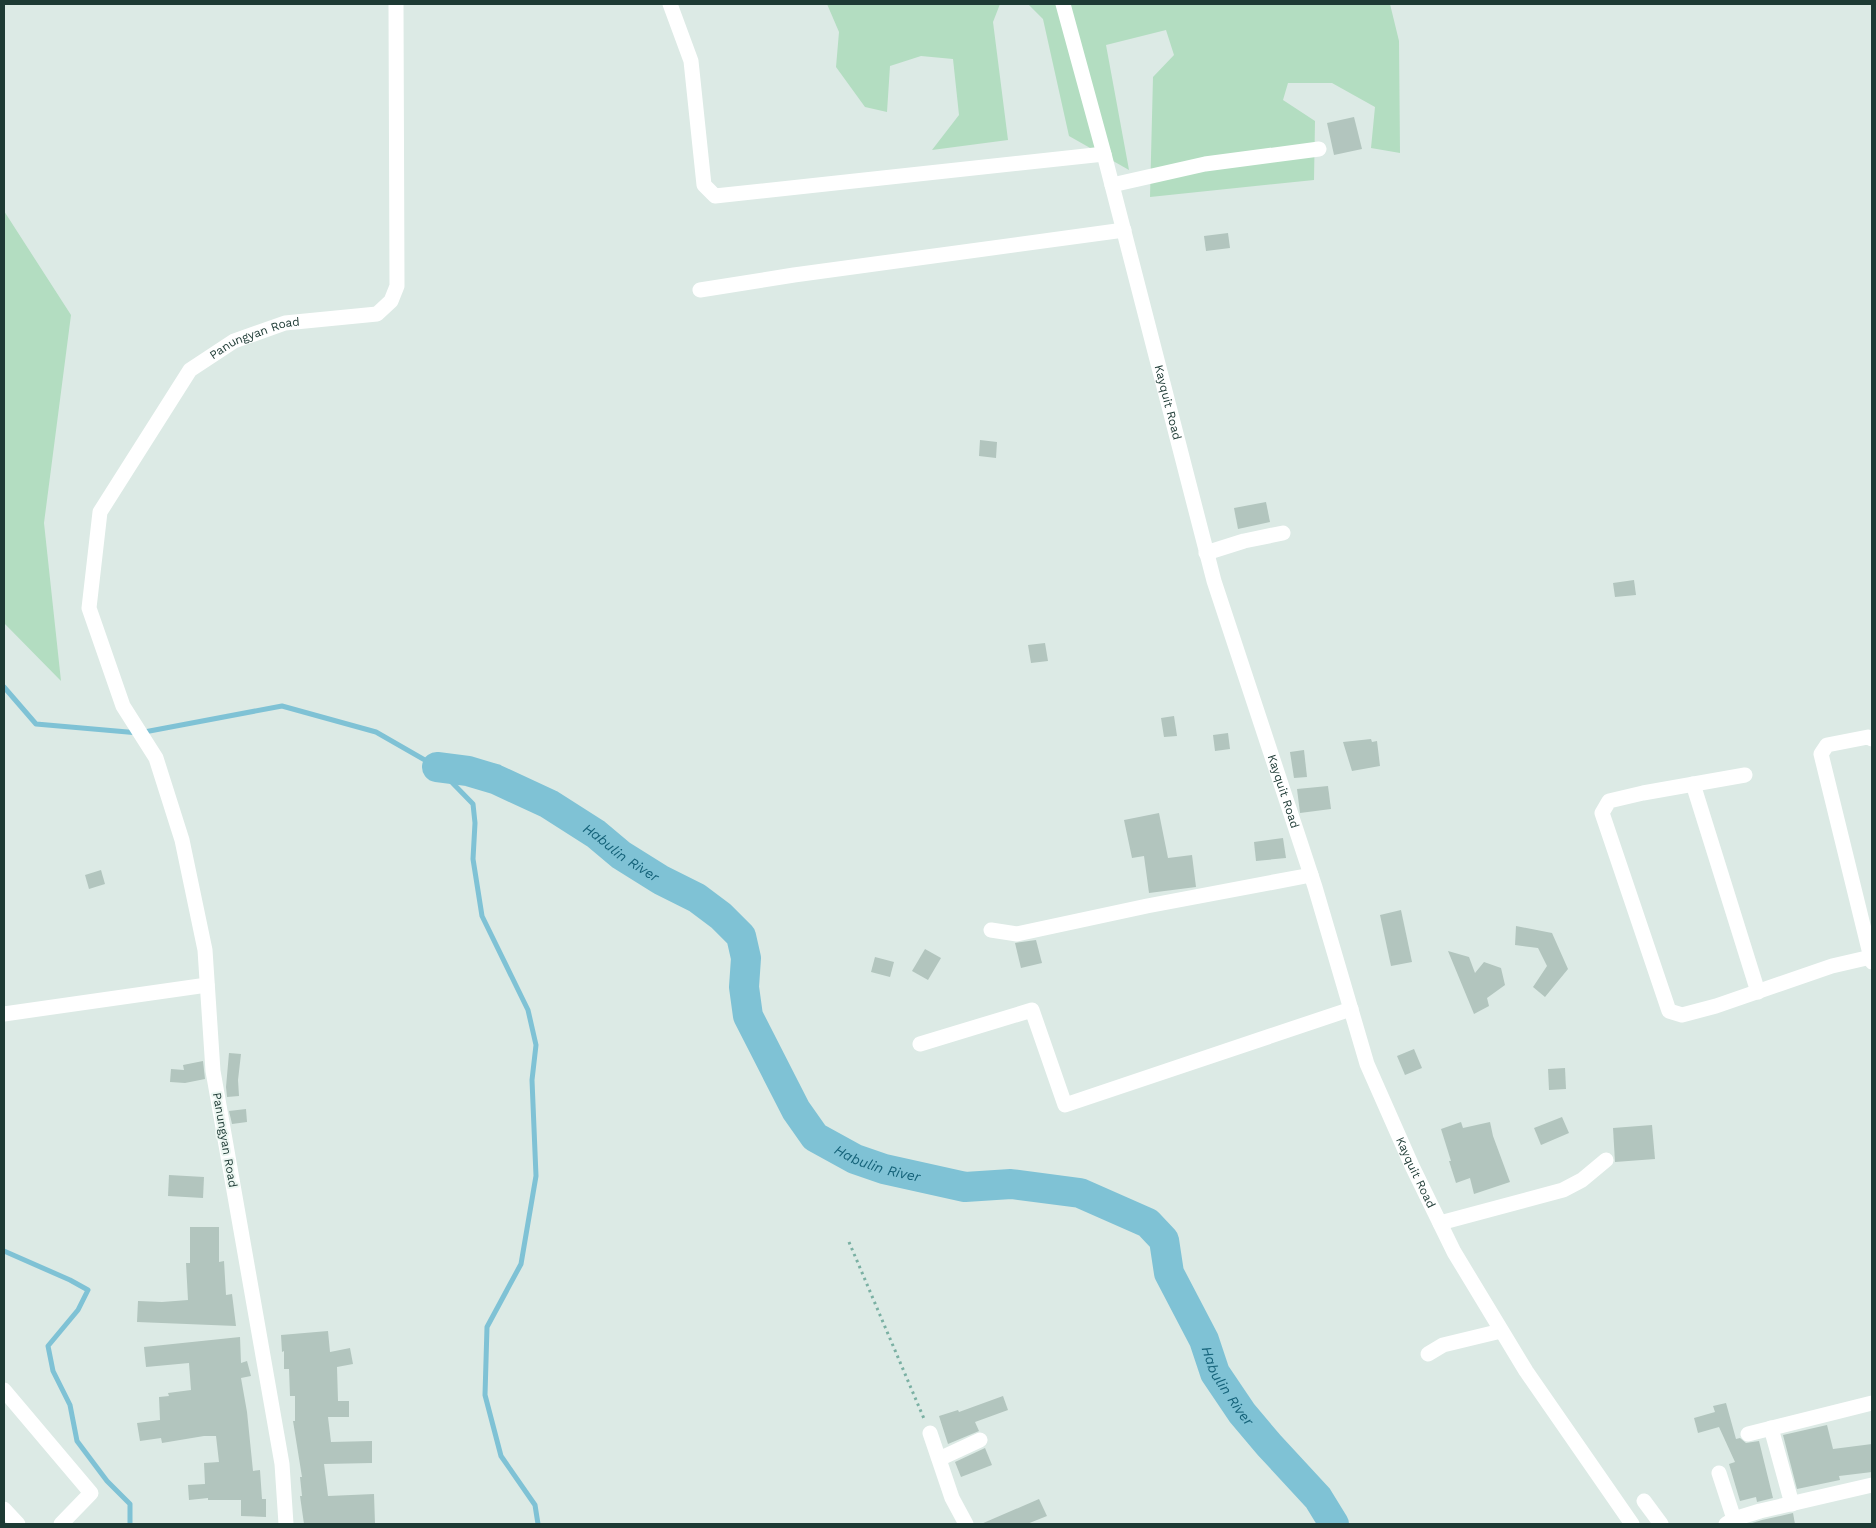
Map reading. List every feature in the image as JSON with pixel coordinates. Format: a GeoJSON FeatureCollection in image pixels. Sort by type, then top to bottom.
{"type":"FeatureCollection","features":[{"type":"Feature","properties":{"kind":"street","name":"Panungyan Road"},"geometry":{"type":"LineString","coordinates":[[286,1524],[282,1464],[213,1071],[205,950],[182,840],[156,758],[123,706],[89,608],[100,512],[190,370],[234,341],[285,323],[377,314],[391,301],[397,286],[396,4]]}},
{"type":"Feature","properties":{"kind":"street"},"geometry":{"type":"LineString","coordinates":[[670,4],[690,61],[704,185],[715,196],[1104,154]]}},
{"type":"Feature","properties":{"kind":"street","name":"Kayquit Road"},"geometry":{"type":"LineString","coordinates":[[1063,4],[1124,230],[1214,581],[1311,875],[1367,1064],[1412,1166],[1454,1252],[1526,1372],[1631,1524]]}},
{"type":"Feature","properties":{"kind":"street"},"geometry":{"type":"LineString","coordinates":[[1112,185],[1205,164],[1318,149]]}},
{"type":"Feature","properties":{"kind":"street"},"geometry":{"type":"LineString","coordinates":[[700,290],[794,275],[1124,230]]}},
{"type":"Feature","properties":{"kind":"street"},"geometry":{"type":"LineString","coordinates":[[1206,553],[1244,541],[1283,533]]}},
{"type":"Feature","properties":{"kind":"street"},"geometry":{"type":"LineString","coordinates":[[1745,775],[1609,801],[1602,813],[1670,1011],[1682,1015],[1716,1006],[1832,966],[1872,959],[1821,754],[1827,745],[1868,737],[1872,739]]}},
{"type":"Feature","properties":{"kind":"street"},"geometry":{"type":"LineString","coordinates":[[1693,784],[1758,992]]}},
{"type":"Feature","properties":{"kind":"street"},"geometry":{"type":"LineString","coordinates":[[991,930],[1017,934],[1147,906],[1311,875]]}},
{"type":"Feature","properties":{"kind":"street"},"geometry":{"type":"LineString","coordinates":[[4,1014],[207,985]]}},
{"type":"Feature","properties":{"kind":"street"},"geometry":{"type":"LineString","coordinates":[[920,1044],[1032,1010],[1065,1105],[1351,1009]]}},
{"type":"Feature","properties":{"kind":"street"},"geometry":{"type":"LineString","coordinates":[[1440,1223],[1563,1190],[1582,1180],[1606,1160]]}},
{"type":"Feature","properties":{"kind":"street"},"geometry":{"type":"LineString","coordinates":[[1428,1354],[1443,1345],[1501,1331]]}},
{"type":"Feature","properties":{"kind":"street"},"geometry":{"type":"LineString","coordinates":[[4,1390],[91,1493],[62,1524]]}},
{"type":"Feature","properties":{"kind":"street"},"geometry":{"type":"LineString","coordinates":[[1748,1434],[1872,1403]]}},
{"type":"Feature","properties":{"kind":"street"},"geometry":{"type":"LineString","coordinates":[[1771,1428],[1792,1504]]}},
{"type":"Feature","properties":{"kind":"street"},"geometry":{"type":"LineString","coordinates":[[930,1434],[952,1498],[966,1524]]}},
{"type":"Feature","properties":{"kind":"street"},"geometry":{"type":"LineString","coordinates":[[939,1458],[980,1440]]}},
{"type":"Feature","properties":{"kind":"street"},"geometry":{"type":"LineString","coordinates":[[1719,1473],[1730,1521],[1872,1485]]}},
{"type":"Feature","properties":{"kind":"street"},"geometry":{"type":"LineString","coordinates":[[1644,1501],[1661,1524]]}},
{"type":"Feature","properties":{"kind":"street"},"geometry":{"type":"LineString","coordinates":[[4,1509],[18,1524]]}},
{"type":"Feature","properties":{"kind":"path"},"geometry":{"type":"LineString","coordinates":[[849,1242],[930,1434]]}},
{"type":"Feature","properties":{"kind":"green space"},"geometry":{"type":"Polygon","coordinates":[[[827,4],[1000,4],[993,22],[1008,140],[932,150],[959,115],[953,59],[921,56],[890,66],[887,112],[865,107],[836,67],[839,32],[827,4]]]}},
{"type":"Feature","properties":{"kind":"green space"},"geometry":{"type":"Polygon","coordinates":[[[1028,4],[1390,4],[1399,41],[1400,153],[1371,148],[1375,107],[1332,83],[1288,83],[1283,100],[1315,121],[1314,180],[1150,197],[1153,77],[1174,55],[1166,30],[1106,45],[1129,170],[1069,136],[1043,19],[1028,4]]]}},
{"type":"Feature","properties":{"kind":"green space"},"geometry":{"type":"Polygon","coordinates":[[[4,211],[71,315],[44,523],[61,681],[4,623],[4,211]]]}},
{"type":"Feature","properties":{"kind":"building"},"geometry":{"type":"Polygon","coordinates":[[[1354,117],[1362,149],[1334,155],[1327,123],[1354,117]]]}},
{"type":"Feature","properties":{"kind":"building"},"geometry":{"type":"Polygon","coordinates":[[[1228,233],[1230,248],[1206,251],[1204,236],[1228,233]]]}},
{"type":"Feature","properties":{"kind":"building"},"geometry":{"type":"Polygon","coordinates":[[[980,440],[997,442],[996,458],[979,456],[980,440]]]}},
{"type":"Feature","properties":{"kind":"building"},"geometry":{"type":"Polygon","coordinates":[[[1266,502],[1270,522],[1238,529],[1234,508],[1266,502]]]}},
{"type":"Feature","properties":{"kind":"building"},"geometry":{"type":"Polygon","coordinates":[[[1634,580],[1636,595],[1615,597],[1613,583],[1634,580]]]}},
{"type":"Feature","properties":{"kind":"building"},"geometry":{"type":"Polygon","coordinates":[[[1045,643],[1048,661],[1031,663],[1028,645],[1045,643]]]}},
{"type":"Feature","properties":{"kind":"building"},"geometry":{"type":"Polygon","coordinates":[[[1174,716],[1177,736],[1164,737],[1161,718],[1174,716]]]}},
{"type":"Feature","properties":{"kind":"building"},"geometry":{"type":"Polygon","coordinates":[[[1228,733],[1230,749],[1215,751],[1213,735],[1228,733]]]}},
{"type":"Feature","properties":{"kind":"building"},"geometry":{"type":"Polygon","coordinates":[[[1371,739],[1372,742],[1377,741],[1380,766],[1352,771],[1343,742],[1371,739]]]}},
{"type":"Feature","properties":{"kind":"building"},"geometry":{"type":"Polygon","coordinates":[[[1304,750],[1307,777],[1294,778],[1290,752],[1304,750]]]}},
{"type":"Feature","properties":{"kind":"building"},"geometry":{"type":"Polygon","coordinates":[[[1328,786],[1331,809],[1300,813],[1297,789],[1328,786]]]}},
{"type":"Feature","properties":{"kind":"building"},"geometry":{"type":"Polygon","coordinates":[[[1159,813],[1168,858],[1192,855],[1196,887],[1149,893],[1144,856],[1132,858],[1124,820],[1159,813]]]}},
{"type":"Feature","properties":{"kind":"building"},"geometry":{"type":"Polygon","coordinates":[[[1283,838],[1286,858],[1256,861],[1254,842],[1283,838]]]}},
{"type":"Feature","properties":{"kind":"building"},"geometry":{"type":"Polygon","coordinates":[[[101,870],[105,884],[89,889],[85,875],[101,870]]]}},
{"type":"Feature","properties":{"kind":"building"},"geometry":{"type":"Polygon","coordinates":[[[1401,910],[1412,962],[1391,966],[1380,915],[1401,910]]]}},
{"type":"Feature","properties":{"kind":"building"},"geometry":{"type":"Polygon","coordinates":[[[1516,926],[1552,933],[1568,969],[1545,997],[1533,987],[1547,966],[1538,948],[1515,945],[1516,926]]]}},
{"type":"Feature","properties":{"kind":"building"},"geometry":{"type":"Polygon","coordinates":[[[1036,940],[1042,963],[1021,968],[1015,943],[1036,940]]]}},
{"type":"Feature","properties":{"kind":"building"},"geometry":{"type":"Polygon","coordinates":[[[925,949],[941,958],[928,980],[912,971],[925,949]]]}},
{"type":"Feature","properties":{"kind":"building"},"geometry":{"type":"Polygon","coordinates":[[[1448,951],[1469,957],[1475,973],[1484,962],[1501,968],[1505,985],[1487,998],[1489,1006],[1474,1014],[1448,951]]]}},
{"type":"Feature","properties":{"kind":"building"},"geometry":{"type":"Polygon","coordinates":[[[875,957],[894,962],[890,977],[871,972],[875,957]]]}},
{"type":"Feature","properties":{"kind":"building"},"geometry":{"type":"Polygon","coordinates":[[[1414,1049],[1422,1068],[1405,1075],[1397,1056],[1414,1049]]]}},
{"type":"Feature","properties":{"kind":"building"},"geometry":{"type":"Polygon","coordinates":[[[229,1053],[241,1054],[238,1080],[239,1096],[227,1097],[229,1053]]]}},
{"type":"Feature","properties":{"kind":"building"},"geometry":{"type":"Polygon","coordinates":[[[203,1061],[205,1079],[185,1083],[170,1082],[171,1069],[184,1070],[183,1065],[203,1061]]]}},
{"type":"Feature","properties":{"kind":"building"},"geometry":{"type":"Polygon","coordinates":[[[1565,1068],[1566,1089],[1549,1090],[1548,1069],[1565,1068]]]}},
{"type":"Feature","properties":{"kind":"building"},"geometry":{"type":"Polygon","coordinates":[[[246,1109],[247,1122],[232,1124],[229,1111],[246,1109]]]}},
{"type":"Feature","properties":{"kind":"building"},"geometry":{"type":"Polygon","coordinates":[[[1562,1117],[1569,1133],[1541,1145],[1534,1128],[1562,1117]]]}},
{"type":"Feature","properties":{"kind":"building"},"geometry":{"type":"Polygon","coordinates":[[[1461,1122],[1463,1128],[1490,1122],[1493,1136],[1510,1182],[1474,1194],[1470,1178],[1456,1183],[1441,1129],[1461,1122]]]}},
{"type":"Feature","properties":{"kind":"building"},"geometry":{"type":"Polygon","coordinates":[[[1652,1125],[1655,1159],[1615,1162],[1613,1128],[1652,1125]]]}},
{"type":"Feature","properties":{"kind":"building"},"geometry":{"type":"Polygon","coordinates":[[[169,1175],[204,1177],[203,1198],[168,1196],[169,1175]]]}},
{"type":"Feature","properties":{"kind":"building"},"geometry":{"type":"Polygon","coordinates":[[[190,1227],[219,1227],[219,1262],[224,1261],[226,1295],[232,1294],[236,1326],[137,1322],[138,1301],[188,1300],[186,1263],[190,1263],[190,1227]]]}},
{"type":"Feature","properties":{"kind":"building"},"geometry":{"type":"Polygon","coordinates":[[[328,1331],[330,1352],[350,1348],[353,1364],[337,1367],[338,1401],[349,1401],[349,1417],[328,1417],[331,1442],[372,1441],[372,1463],[324,1464],[328,1496],[374,1494],[375,1524],[304,1524],[300,1496],[302,1496],[300,1477],[302,1477],[293,1421],[295,1421],[295,1396],[290,1396],[289,1369],[284,1369],[284,1351],[282,1352],[281,1335],[328,1331]]]}},
{"type":"Feature","properties":{"kind":"building"},"geometry":{"type":"Polygon","coordinates":[[[240,1337],[241,1363],[247,1361],[251,1376],[241,1378],[247,1412],[253,1471],[260,1470],[262,1499],[266,1499],[266,1517],[241,1516],[241,1500],[208,1500],[208,1498],[189,1500],[188,1485],[205,1484],[204,1463],[219,1462],[216,1436],[204,1436],[162,1443],[161,1438],[140,1441],[137,1423],[160,1420],[159,1397],[169,1396],[168,1393],[191,1390],[189,1363],[146,1367],[144,1347],[240,1337]]]}},
{"type":"Feature","properties":{"kind":"building"},"geometry":{"type":"Polygon","coordinates":[[[1003,1396],[1008,1410],[975,1422],[979,1431],[948,1444],[939,1416],[958,1410],[959,1412],[1003,1396]]]}},
{"type":"Feature","properties":{"kind":"building"},"geometry":{"type":"Polygon","coordinates":[[[1726,1403],[1736,1439],[1740,1438],[1746,1443],[1759,1441],[1773,1498],[1757,1502],[1756,1497],[1740,1501],[1729,1464],[1735,1462],[1719,1427],[1698,1433],[1694,1418],[1715,1412],[1713,1406],[1726,1403]]]}},
{"type":"Feature","properties":{"kind":"building"},"geometry":{"type":"Polygon","coordinates":[[[1827,1425],[1833,1449],[1872,1444],[1872,1472],[1839,1476],[1840,1480],[1797,1489],[1783,1435],[1827,1425]]]}},
{"type":"Feature","properties":{"kind":"building"},"geometry":{"type":"Polygon","coordinates":[[[985,1448],[992,1465],[961,1477],[955,1462],[985,1448]]]}},
{"type":"Feature","properties":{"kind":"building"},"geometry":{"type":"Polygon","coordinates":[[[1039,1499],[1047,1516],[1027,1524],[981,1524],[1039,1499]]]}},
{"type":"Feature","properties":{"kind":"building"},"geometry":{"type":"Polygon","coordinates":[[[1793,1513],[1795,1524],[1749,1524],[1762,1520],[1793,1513]]]}},
{"type":"Feature","properties":{"kind":"waterway"},"geometry":{"type":"LineString","coordinates":[[4,687],[36,724],[139,733],[282,706],[376,732],[437,767],[473,804],[475,823],[473,859],[482,916],[528,1010],[536,1045],[532,1080],[536,1176],[521,1264],[487,1327],[485,1395],[501,1456],[535,1505],[538,1524]]}},
{"type":"Feature","properties":{"kind":"waterway","name":"Habulin River"},"geometry":{"type":"LineString","coordinates":[[437,767],[468,771],[495,779],[549,804],[596,834],[621,855],[661,880],[697,898],[721,916],[741,936],[746,958],[744,987],[748,1016],[796,1110],[815,1137],[855,1159],[884,1169],[965,1187],[1011,1184],[1080,1193],[1148,1223],[1164,1240],[1169,1273],[1204,1340],[1215,1373],[1242,1413],[1318,1498],[1334,1524]]}},
{"type":"Feature","properties":{"kind":"waterway"},"geometry":{"type":"LineString","coordinates":[[4,1251],[88,1290],[78,1310],[48,1346],[53,1371],[70,1405],[77,1441],[107,1481],[130,1504],[130,1524]]}}]}
